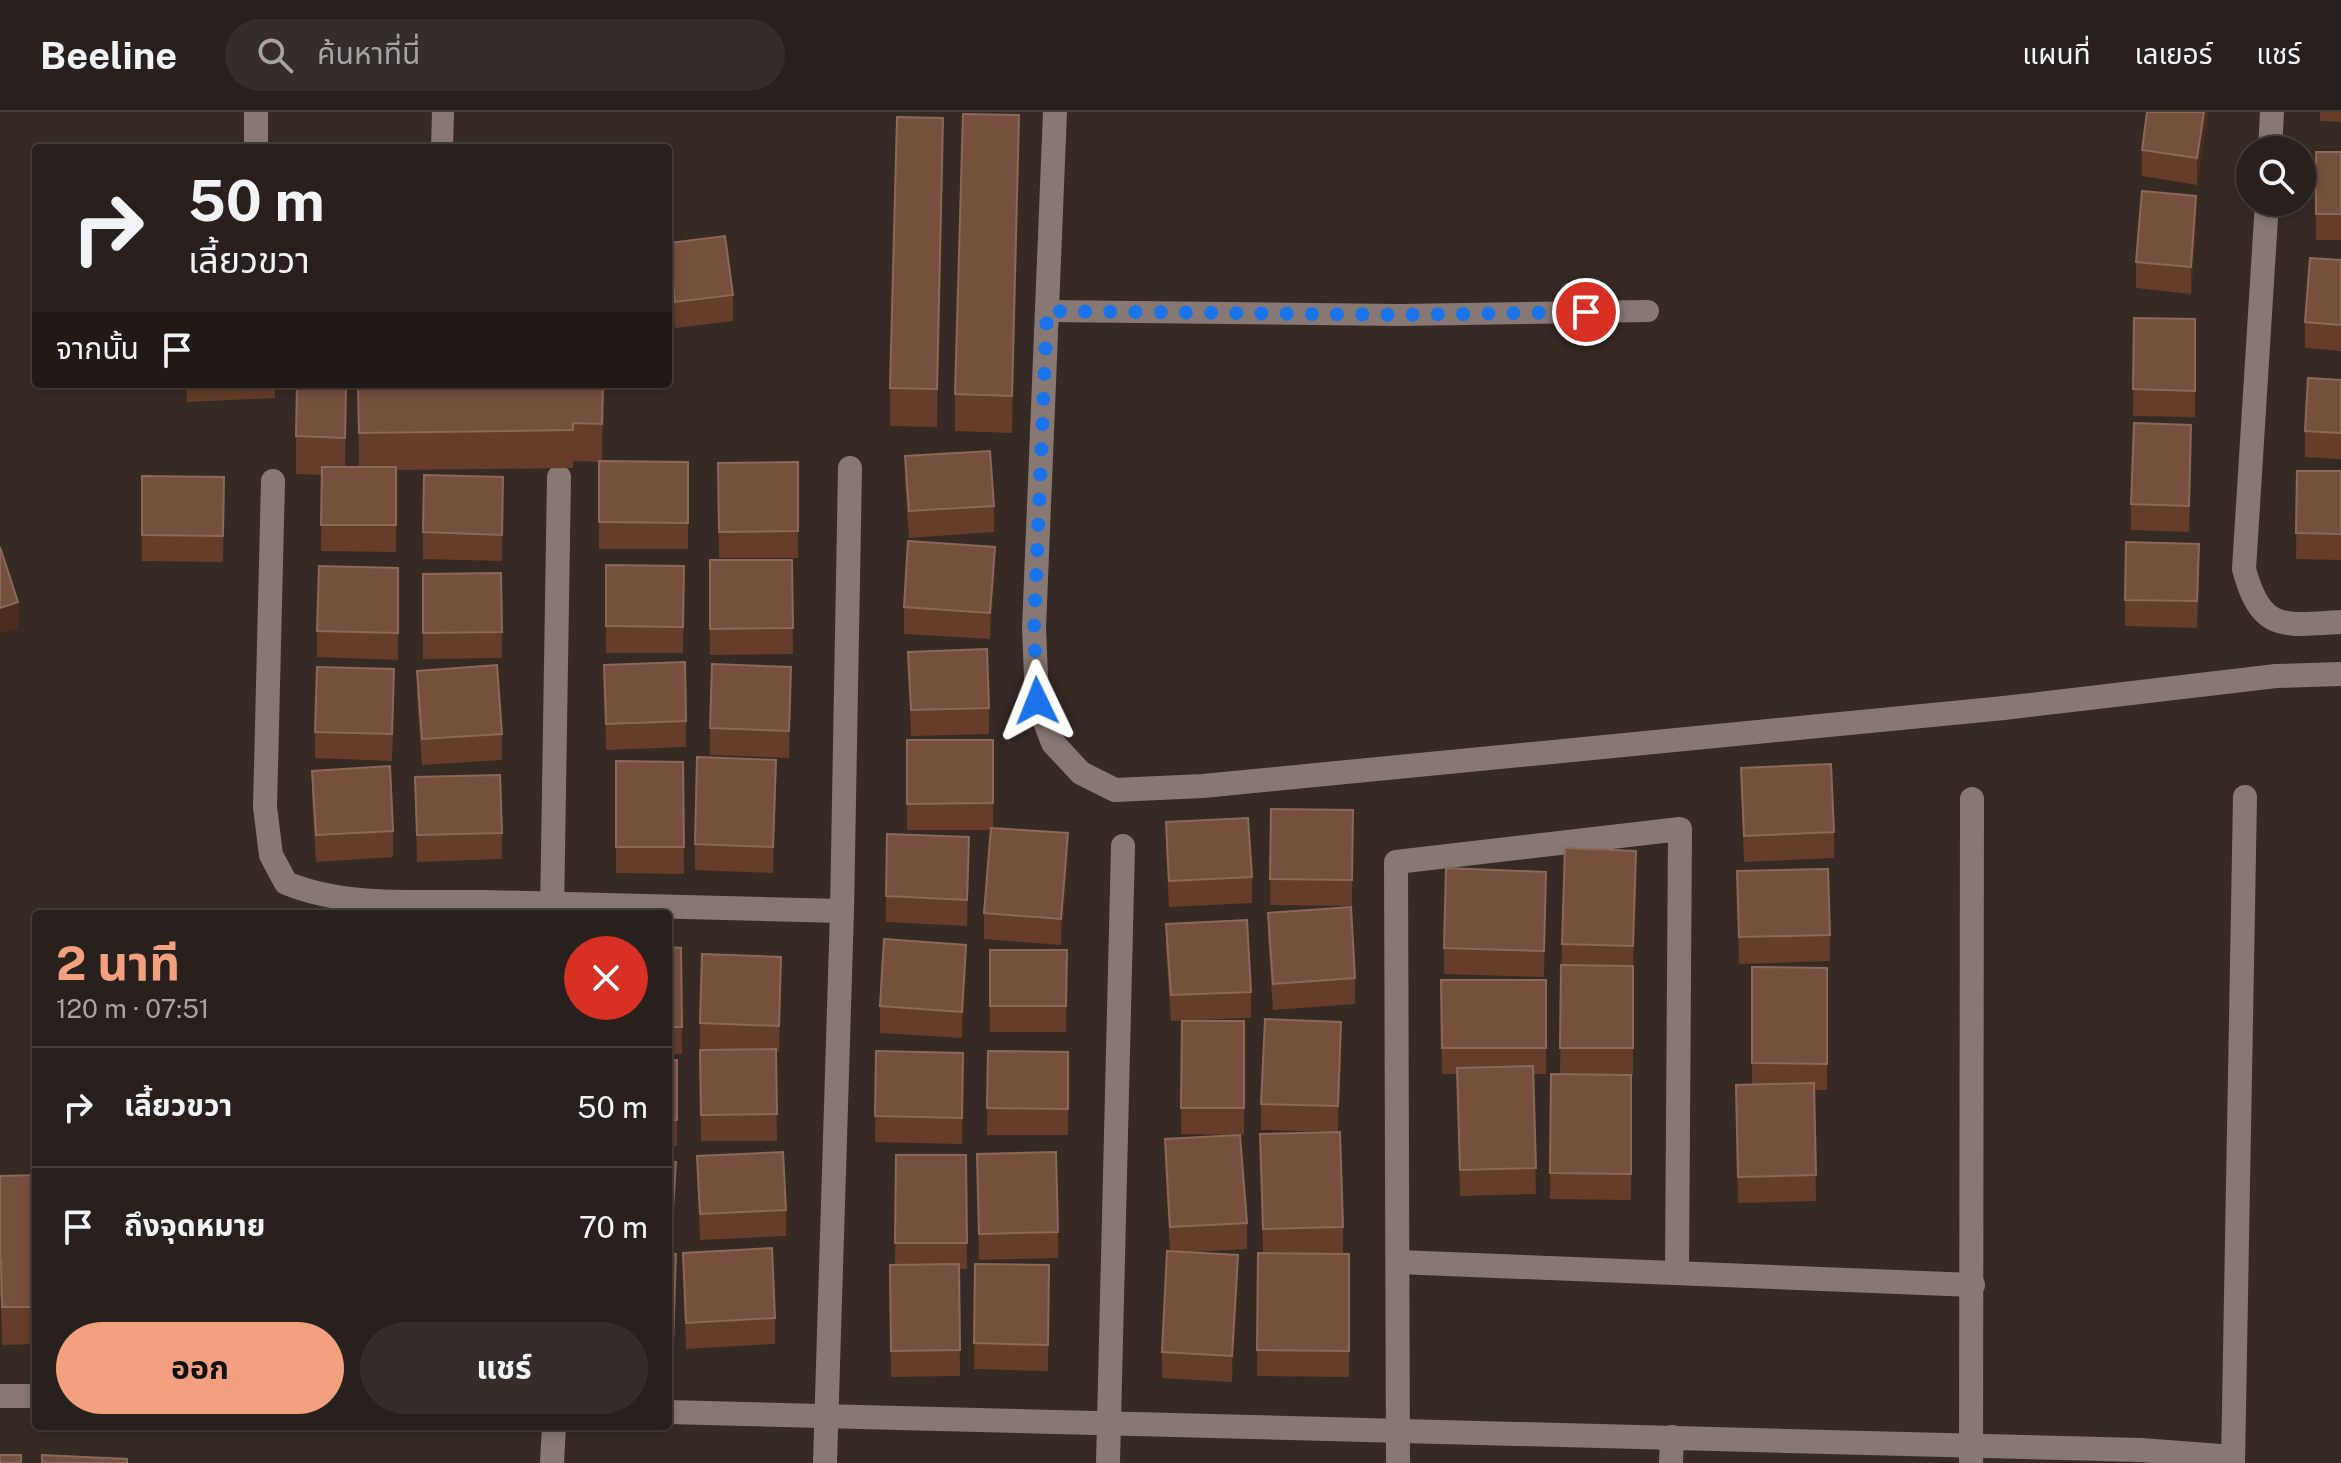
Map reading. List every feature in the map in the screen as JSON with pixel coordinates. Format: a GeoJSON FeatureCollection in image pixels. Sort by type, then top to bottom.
{"type":"FeatureCollection","features":[{"type":"Feature","properties":{"kind":"street"},"geometry":{"type":"LineString","coordinates":[[256,112],[256,144]]}},
{"type":"Feature","properties":{"kind":"street"},"geometry":{"type":"LineString","coordinates":[[1055,112],[1034,628],[1037,701],[1053,743],[1081,773],[1115,790],[1219,785],[2004,708],[2276,676],[2341,674]]}},
{"type":"Feature","properties":{"kind":"street"},"geometry":{"type":"LineString","coordinates":[[2271,136],[2272,112]]}},
{"type":"Feature","properties":{"kind":"street"},"geometry":{"type":"LineString","coordinates":[[2266,216],[2244,569],[2249,590],[2259,608],[2271,620],[2292,625],[2341,622]]}},
{"type":"Feature","properties":{"kind":"street"},"geometry":{"type":"LineString","coordinates":[[825,1463],[842,911],[850,468]]}},
{"type":"Feature","properties":{"kind":"street"},"geometry":{"type":"LineString","coordinates":[[552,909],[559,477]]}},
{"type":"Feature","properties":{"kind":"street"},"geometry":{"type":"LineString","coordinates":[[273,481],[265,807],[271,855],[286,883],[310,894],[552,909],[842,911]]}},
{"type":"Feature","properties":{"kind":"street"},"geometry":{"type":"LineString","coordinates":[[672,1412],[1672,1437],[1972,1454],[2141,1450],[2233,1460],[2245,797]]}},
{"type":"Feature","properties":{"kind":"street"},"geometry":{"type":"LineString","coordinates":[[1972,799],[1972,1454]]}},
{"type":"Feature","properties":{"kind":"street"},"geometry":{"type":"LineString","coordinates":[[1398,1463],[1396,862],[1680,829],[1677,1273]]}},
{"type":"Feature","properties":{"kind":"street"},"geometry":{"type":"LineString","coordinates":[[1108,1463],[1123,846]]}},
{"type":"Feature","properties":{"kind":"street"},"geometry":{"type":"LineString","coordinates":[[1398,1262],[1973,1285]]}},
{"type":"Feature","properties":{"kind":"street"},"geometry":{"type":"LineString","coordinates":[[0,1396],[32,1396]]}},
{"type":"Feature","properties":{"kind":"street"},"geometry":{"type":"LineString","coordinates":[[552,1463],[554,1430]]}},
{"type":"Feature","properties":{"kind":"street"},"geometry":{"type":"LineString","coordinates":[[1671,1463],[1672,1437]]}},
{"type":"Feature","properties":{"kind":"lane"},"geometry":{"type":"LineString","coordinates":[[442,144],[443,112]]}},
{"type":"Feature","properties":{"kind":"lane"},"geometry":{"type":"LineString","coordinates":[[1047,311],[1400,315],[1648,311]]}},
{"type":"Feature","properties":{"kind":"building"},"geometry":{"type":"Polygon","coordinates":[[[2147,112],[2204,112],[2197,158],[2142,150],[2147,112]]]}},
{"type":"Feature","properties":{"kind":"building"},"geometry":{"type":"Polygon","coordinates":[[[963,114],[1019,115],[1012,396],[955,394],[963,114]]]}},
{"type":"Feature","properties":{"kind":"building"},"geometry":{"type":"Polygon","coordinates":[[[897,117],[943,118],[937,389],[890,388],[897,117]]]}},
{"type":"Feature","properties":{"kind":"building"},"geometry":{"type":"Polygon","coordinates":[[[2316,152],[2341,152],[2341,214],[2316,214],[2316,152]]]}},
{"type":"Feature","properties":{"kind":"building"},"geometry":{"type":"Polygon","coordinates":[[[2142,191],[2196,196],[2191,267],[2136,262],[2142,191]]]}},
{"type":"Feature","properties":{"kind":"building"},"geometry":{"type":"Polygon","coordinates":[[[725,236],[733,295],[675,302],[672,243],[725,236]]]}},
{"type":"Feature","properties":{"kind":"building"},"geometry":{"type":"Polygon","coordinates":[[[2310,258],[2341,260],[2341,325],[2305,322],[2310,258]]]}},
{"type":"Feature","properties":{"kind":"building"},"geometry":{"type":"Polygon","coordinates":[[[2134,318],[2195,319],[2195,391],[2133,389],[2134,318]]]}},
{"type":"Feature","properties":{"kind":"building"},"geometry":{"type":"Polygon","coordinates":[[[2308,378],[2341,380],[2341,433],[2305,431],[2308,378]]]}},
{"type":"Feature","properties":{"kind":"building"},"geometry":{"type":"Polygon","coordinates":[[[297,388],[346,388],[345,438],[296,436],[297,388]]]}},
{"type":"Feature","properties":{"kind":"building"},"geometry":{"type":"Polygon","coordinates":[[[358,388],[603,388],[602,424],[573,423],[573,430],[359,433],[358,388]]]}},
{"type":"Feature","properties":{"kind":"building"},"geometry":{"type":"Polygon","coordinates":[[[2134,423],[2191,425],[2189,506],[2131,504],[2134,423]]]}},
{"type":"Feature","properties":{"kind":"building"},"geometry":{"type":"Polygon","coordinates":[[[990,451],[994,506],[909,511],[905,456],[990,451]]]}},
{"type":"Feature","properties":{"kind":"building"},"geometry":{"type":"Polygon","coordinates":[[[599,461],[688,462],[688,523],[599,522],[599,461]]]}},
{"type":"Feature","properties":{"kind":"building"},"geometry":{"type":"Polygon","coordinates":[[[798,462],[798,531],[719,532],[718,463],[798,462]]]}},
{"type":"Feature","properties":{"kind":"building"},"geometry":{"type":"Polygon","coordinates":[[[322,467],[396,467],[396,525],[321,525],[322,467]]]}},
{"type":"Feature","properties":{"kind":"building"},"geometry":{"type":"Polygon","coordinates":[[[2297,471],[2341,471],[2341,534],[2296,533],[2297,471]]]}},
{"type":"Feature","properties":{"kind":"building"},"geometry":{"type":"Polygon","coordinates":[[[424,475],[503,477],[502,535],[423,532],[424,475]]]}},
{"type":"Feature","properties":{"kind":"building"},"geometry":{"type":"Polygon","coordinates":[[[142,476],[224,477],[223,536],[142,535],[142,476]]]}},
{"type":"Feature","properties":{"kind":"building"},"geometry":{"type":"Polygon","coordinates":[[[908,541],[995,547],[990,613],[904,607],[908,541]]]}},
{"type":"Feature","properties":{"kind":"building"},"geometry":{"type":"Polygon","coordinates":[[[2126,542],[2199,544],[2197,601],[2125,600],[2126,542]]]}},
{"type":"Feature","properties":{"kind":"building"},"geometry":{"type":"Polygon","coordinates":[[[0,547],[18,602],[0,608],[0,547]]]}},
{"type":"Feature","properties":{"kind":"building"},"geometry":{"type":"Polygon","coordinates":[[[710,560],[792,560],[793,628],[710,629],[710,560]]]}},
{"type":"Feature","properties":{"kind":"building"},"geometry":{"type":"Polygon","coordinates":[[[606,565],[684,566],[683,627],[606,626],[606,565]]]}},
{"type":"Feature","properties":{"kind":"building"},"geometry":{"type":"Polygon","coordinates":[[[319,566],[398,568],[398,633],[317,631],[319,566]]]}},
{"type":"Feature","properties":{"kind":"building"},"geometry":{"type":"Polygon","coordinates":[[[501,573],[502,632],[423,633],[423,574],[501,573]]]}},
{"type":"Feature","properties":{"kind":"building"},"geometry":{"type":"Polygon","coordinates":[[[987,649],[989,708],[911,710],[908,652],[987,649]]]}},
{"type":"Feature","properties":{"kind":"building"},"geometry":{"type":"Polygon","coordinates":[[[685,662],[686,721],[606,724],[604,665],[685,662]]]}},
{"type":"Feature","properties":{"kind":"building"},"geometry":{"type":"Polygon","coordinates":[[[712,664],[791,667],[789,731],[710,728],[712,664]]]}},
{"type":"Feature","properties":{"kind":"building"},"geometry":{"type":"Polygon","coordinates":[[[497,665],[502,734],[422,739],[417,671],[497,665]]]}},
{"type":"Feature","properties":{"kind":"building"},"geometry":{"type":"Polygon","coordinates":[[[317,667],[394,669],[392,734],[315,732],[317,667]]]}},
{"type":"Feature","properties":{"kind":"building"},"geometry":{"type":"Polygon","coordinates":[[[907,740],[993,740],[993,803],[907,804],[907,740]]]}},
{"type":"Feature","properties":{"kind":"building"},"geometry":{"type":"Polygon","coordinates":[[[697,757],[776,760],[773,847],[695,844],[697,757]]]}},
{"type":"Feature","properties":{"kind":"building"},"geometry":{"type":"Polygon","coordinates":[[[616,761],[683,762],[684,847],[616,847],[616,761]]]}},
{"type":"Feature","properties":{"kind":"building"},"geometry":{"type":"Polygon","coordinates":[[[1831,764],[1834,832],[1744,836],[1741,768],[1831,764]]]}},
{"type":"Feature","properties":{"kind":"building"},"geometry":{"type":"Polygon","coordinates":[[[390,766],[393,831],[316,835],[312,771],[390,766]]]}},
{"type":"Feature","properties":{"kind":"building"},"geometry":{"type":"Polygon","coordinates":[[[500,775],[502,833],[417,835],[415,777],[500,775]]]}},
{"type":"Feature","properties":{"kind":"building"},"geometry":{"type":"Polygon","coordinates":[[[1271,809],[1353,810],[1352,880],[1270,879],[1271,809]]]}},
{"type":"Feature","properties":{"kind":"building"},"geometry":{"type":"Polygon","coordinates":[[[1248,818],[1252,877],[1169,881],[1166,822],[1248,818]]]}},
{"type":"Feature","properties":{"kind":"building"},"geometry":{"type":"Polygon","coordinates":[[[991,828],[1068,833],[1061,919],[984,913],[991,828]]]}},
{"type":"Feature","properties":{"kind":"building"},"geometry":{"type":"Polygon","coordinates":[[[887,834],[969,837],[967,900],[886,896],[887,834]]]}},
{"type":"Feature","properties":{"kind":"building"},"geometry":{"type":"Polygon","coordinates":[[[1565,848],[1636,851],[1633,946],[1562,944],[1565,848]]]}},
{"type":"Feature","properties":{"kind":"building"},"geometry":{"type":"Polygon","coordinates":[[[1446,868],[1546,872],[1544,951],[1444,948],[1446,868]]]}},
{"type":"Feature","properties":{"kind":"building"},"geometry":{"type":"Polygon","coordinates":[[[1828,869],[1830,935],[1739,937],[1737,871],[1828,869]]]}},
{"type":"Feature","properties":{"kind":"building"},"geometry":{"type":"Polygon","coordinates":[[[1351,907],[1355,978],[1273,984],[1268,913],[1351,907]]]}},
{"type":"Feature","properties":{"kind":"building"},"geometry":{"type":"Polygon","coordinates":[[[1247,920],[1251,992],[1171,995],[1166,924],[1247,920]]]}},
{"type":"Feature","properties":{"kind":"building"},"geometry":{"type":"Polygon","coordinates":[[[884,939],[966,945],[962,1012],[880,1006],[884,939]]]}},
{"type":"Feature","properties":{"kind":"building"},"geometry":{"type":"Polygon","coordinates":[[[672,947],[681,948],[682,1027],[672,1027],[672,947]]]}},
{"type":"Feature","properties":{"kind":"building"},"geometry":{"type":"Polygon","coordinates":[[[990,950],[1067,950],[1066,1006],[990,1006],[990,950]]]}},
{"type":"Feature","properties":{"kind":"building"},"geometry":{"type":"Polygon","coordinates":[[[702,954],[781,957],[779,1026],[700,1023],[702,954]]]}},
{"type":"Feature","properties":{"kind":"building"},"geometry":{"type":"Polygon","coordinates":[[[1561,965],[1633,966],[1633,1048],[1560,1048],[1561,965]]]}},
{"type":"Feature","properties":{"kind":"building"},"geometry":{"type":"Polygon","coordinates":[[[1752,967],[1827,968],[1827,1064],[1752,1063],[1752,967]]]}},
{"type":"Feature","properties":{"kind":"building"},"geometry":{"type":"Polygon","coordinates":[[[1441,980],[1546,980],[1546,1048],[1442,1048],[1441,980]]]}},
{"type":"Feature","properties":{"kind":"building"},"geometry":{"type":"Polygon","coordinates":[[[1265,1019],[1341,1022],[1338,1106],[1261,1104],[1265,1019]]]}},
{"type":"Feature","properties":{"kind":"building"},"geometry":{"type":"Polygon","coordinates":[[[1182,1021],[1244,1021],[1244,1108],[1181,1108],[1182,1021]]]}},
{"type":"Feature","properties":{"kind":"building"},"geometry":{"type":"Polygon","coordinates":[[[776,1049],[777,1114],[701,1115],[700,1050],[776,1049]]]}},
{"type":"Feature","properties":{"kind":"building"},"geometry":{"type":"Polygon","coordinates":[[[876,1051],[963,1053],[962,1118],[875,1116],[876,1051]]]}},
{"type":"Feature","properties":{"kind":"building"},"geometry":{"type":"Polygon","coordinates":[[[988,1051],[1068,1052],[1068,1109],[987,1108],[988,1051]]]}},
{"type":"Feature","properties":{"kind":"building"},"geometry":{"type":"Polygon","coordinates":[[[672,1060],[677,1060],[677,1120],[672,1120],[672,1060]]]}},
{"type":"Feature","properties":{"kind":"building"},"geometry":{"type":"Polygon","coordinates":[[[1533,1066],[1536,1168],[1460,1170],[1457,1068],[1533,1066]]]}},
{"type":"Feature","properties":{"kind":"building"},"geometry":{"type":"Polygon","coordinates":[[[1551,1074],[1631,1075],[1631,1174],[1550,1173],[1551,1074]]]}},
{"type":"Feature","properties":{"kind":"building"},"geometry":{"type":"Polygon","coordinates":[[[1814,1083],[1816,1175],[1738,1177],[1736,1085],[1814,1083]]]}},
{"type":"Feature","properties":{"kind":"building"},"geometry":{"type":"Polygon","coordinates":[[[1340,1132],[1343,1227],[1263,1229],[1260,1134],[1340,1132]]]}},
{"type":"Feature","properties":{"kind":"building"},"geometry":{"type":"Polygon","coordinates":[[[1240,1135],[1247,1223],[1170,1227],[1165,1139],[1240,1135]]]}},
{"type":"Feature","properties":{"kind":"building"},"geometry":{"type":"Polygon","coordinates":[[[783,1152],[786,1210],[700,1214],[697,1156],[783,1152]]]}},
{"type":"Feature","properties":{"kind":"building"},"geometry":{"type":"Polygon","coordinates":[[[1056,1152],[1058,1232],[979,1234],[977,1154],[1056,1152]]]}},
{"type":"Feature","properties":{"kind":"building"},"geometry":{"type":"Polygon","coordinates":[[[896,1155],[966,1155],[967,1243],[895,1243],[896,1155]]]}},
{"type":"Feature","properties":{"kind":"building"},"geometry":{"type":"Polygon","coordinates":[[[672,1162],[676,1162],[672,1225],[672,1162]]]}},
{"type":"Feature","properties":{"kind":"building"},"geometry":{"type":"Polygon","coordinates":[[[32,1175],[32,1307],[2,1307],[0,1176],[32,1175]]]}},
{"type":"Feature","properties":{"kind":"building"},"geometry":{"type":"Polygon","coordinates":[[[772,1248],[775,1318],[686,1323],[683,1253],[772,1248]]]}},
{"type":"Feature","properties":{"kind":"building"},"geometry":{"type":"Polygon","coordinates":[[[1167,1251],[1238,1255],[1232,1356],[1162,1352],[1167,1251]]]}},
{"type":"Feature","properties":{"kind":"building"},"geometry":{"type":"Polygon","coordinates":[[[1258,1253],[1349,1254],[1349,1351],[1257,1350],[1258,1253]]]}},
{"type":"Feature","properties":{"kind":"building"},"geometry":{"type":"Polygon","coordinates":[[[672,1254],[676,1254],[673,1344],[672,1254]]]}},
{"type":"Feature","properties":{"kind":"building"},"geometry":{"type":"Polygon","coordinates":[[[959,1264],[960,1350],[891,1351],[890,1265],[959,1264]]]}},
{"type":"Feature","properties":{"kind":"building"},"geometry":{"type":"Polygon","coordinates":[[[975,1264],[1049,1265],[1048,1345],[974,1343],[975,1264]]]}},
{"type":"Feature","properties":{"kind":"building"},"geometry":{"type":"Polygon","coordinates":[[[0,1455],[21,1455],[21,1463],[0,1463],[0,1455]]]}},
{"type":"Feature","properties":{"kind":"building"},"geometry":{"type":"Polygon","coordinates":[[[42,1455],[127,1459],[127,1463],[42,1463],[42,1455]]]}},
{"type":"Feature","properties":{"kind":"route"},"geometry":{"type":"LineString","coordinates":[[1037,701],[1034,628],[1047,311],[1400,315],[1586,312]]}}]}
